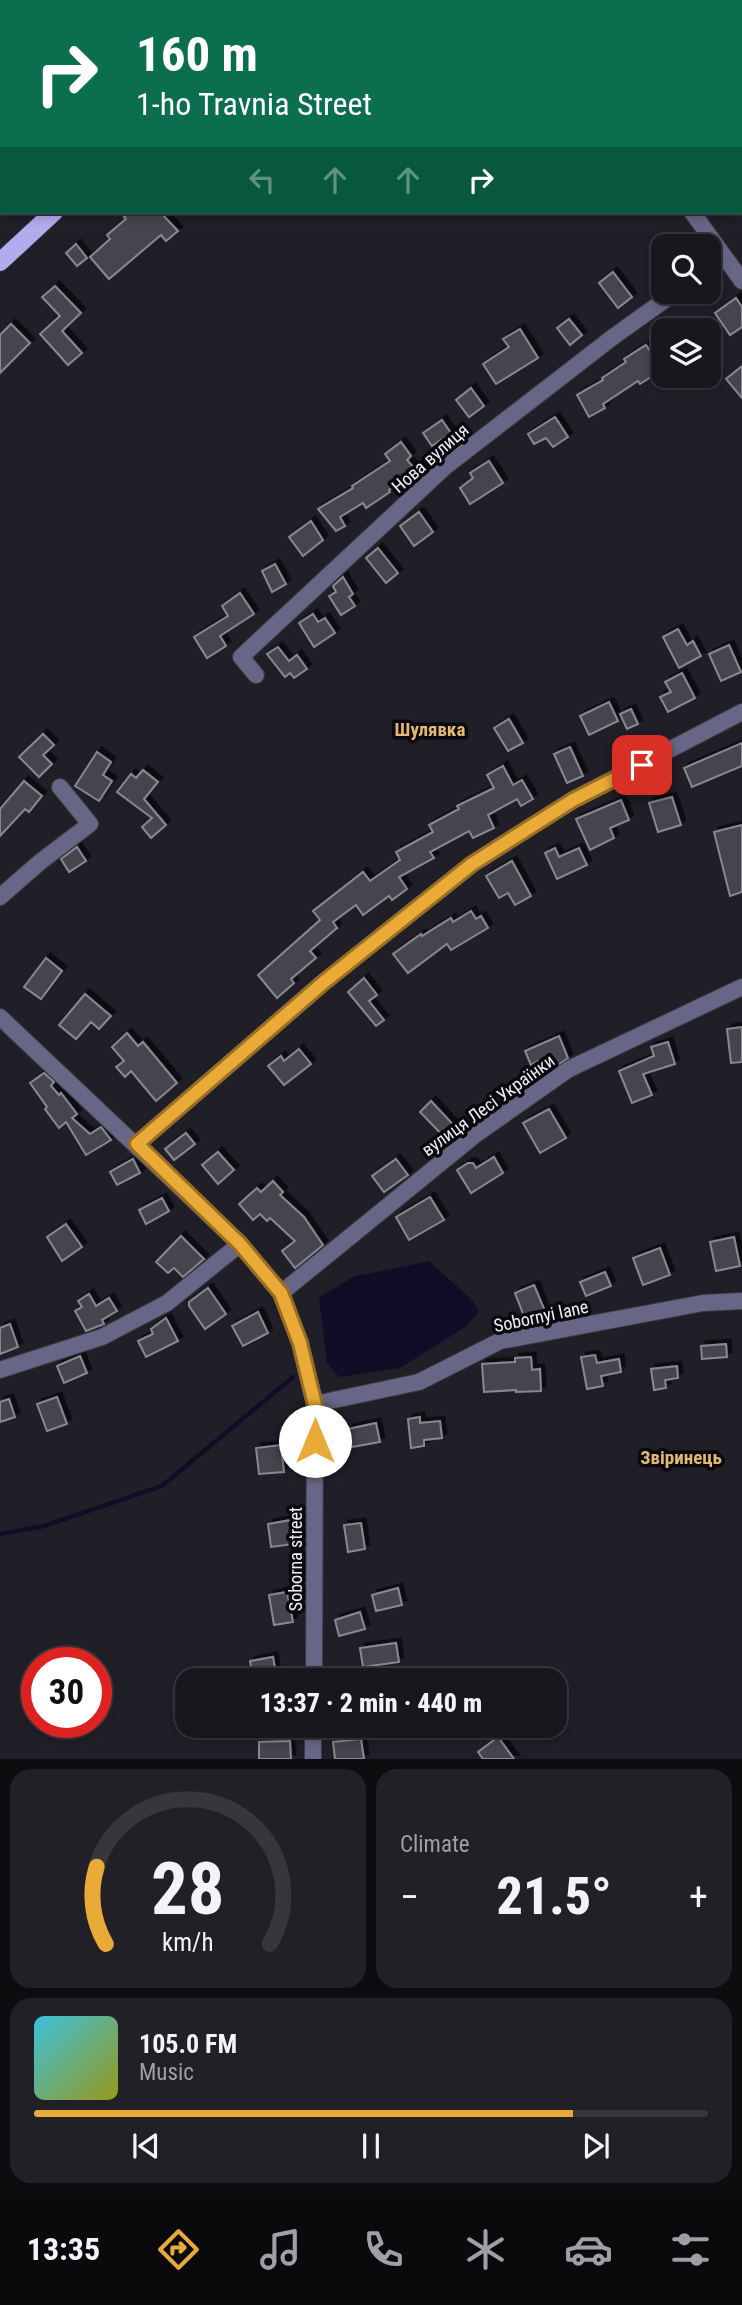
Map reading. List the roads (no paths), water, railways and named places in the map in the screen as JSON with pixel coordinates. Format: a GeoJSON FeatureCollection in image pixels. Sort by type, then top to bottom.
{"type":"FeatureCollection","features":[{"type":"Feature","properties":{"kind":"main road"},"geometry":{"type":"LineString","coordinates":[[0,262],[52,214]]}},
{"type":"Feature","properties":{"kind":"street"},"geometry":{"type":"LineString","coordinates":[[693,214],[742,281]]}},
{"type":"Feature","properties":{"kind":"street","name":"Нова вулиця"},"geometry":{"type":"LineString","coordinates":[[257,674],[241,657],[445,467],[659,304]]}},
{"type":"Feature","properties":{"kind":"street"},"geometry":{"type":"LineString","coordinates":[[137,1144],[324,982],[472,864],[573,800],[742,712]]}},
{"type":"Feature","properties":{"kind":"street"},"geometry":{"type":"LineString","coordinates":[[0,897],[90,824],[60,787]]}},
{"type":"Feature","properties":{"kind":"street","name":"вулиця Лесі Українки"},"geometry":{"type":"LineString","coordinates":[[281,1293],[475,1135],[569,1069],[742,987]]}},
{"type":"Feature","properties":{"kind":"street","name":"Soborna street"},"geometry":{"type":"LineString","coordinates":[[0,1017],[240,1244],[281,1293],[300,1343],[315,1405],[314,1668]]}},
{"type":"Feature","properties":{"kind":"street"},"geometry":{"type":"LineString","coordinates":[[0,1370],[102,1337],[167,1303],[240,1244]]}},
{"type":"Feature","properties":{"kind":"street","name":"Sobornyi lane"},"geometry":{"type":"LineString","coordinates":[[315,1405],[419,1382],[500,1341],[703,1303],[742,1301]]}},
{"type":"Feature","properties":{"kind":"street"},"geometry":{"type":"LineString","coordinates":[[313,1738],[313,1759]]}},
{"type":"Feature","properties":{"kind":"waterway"},"geometry":{"type":"LineString","coordinates":[[0,1534],[44,1526],[162,1486],[293,1377]]}},
{"type":"Feature","properties":{"kind":"district","name":"Шулявка"},"geometry":{"type":"Point","coordinates":[430,729]}},
{"type":"Feature","properties":{"kind":"district","name":"Звіринець"},"geometry":{"type":"Point","coordinates":[681,1457]}}]}
